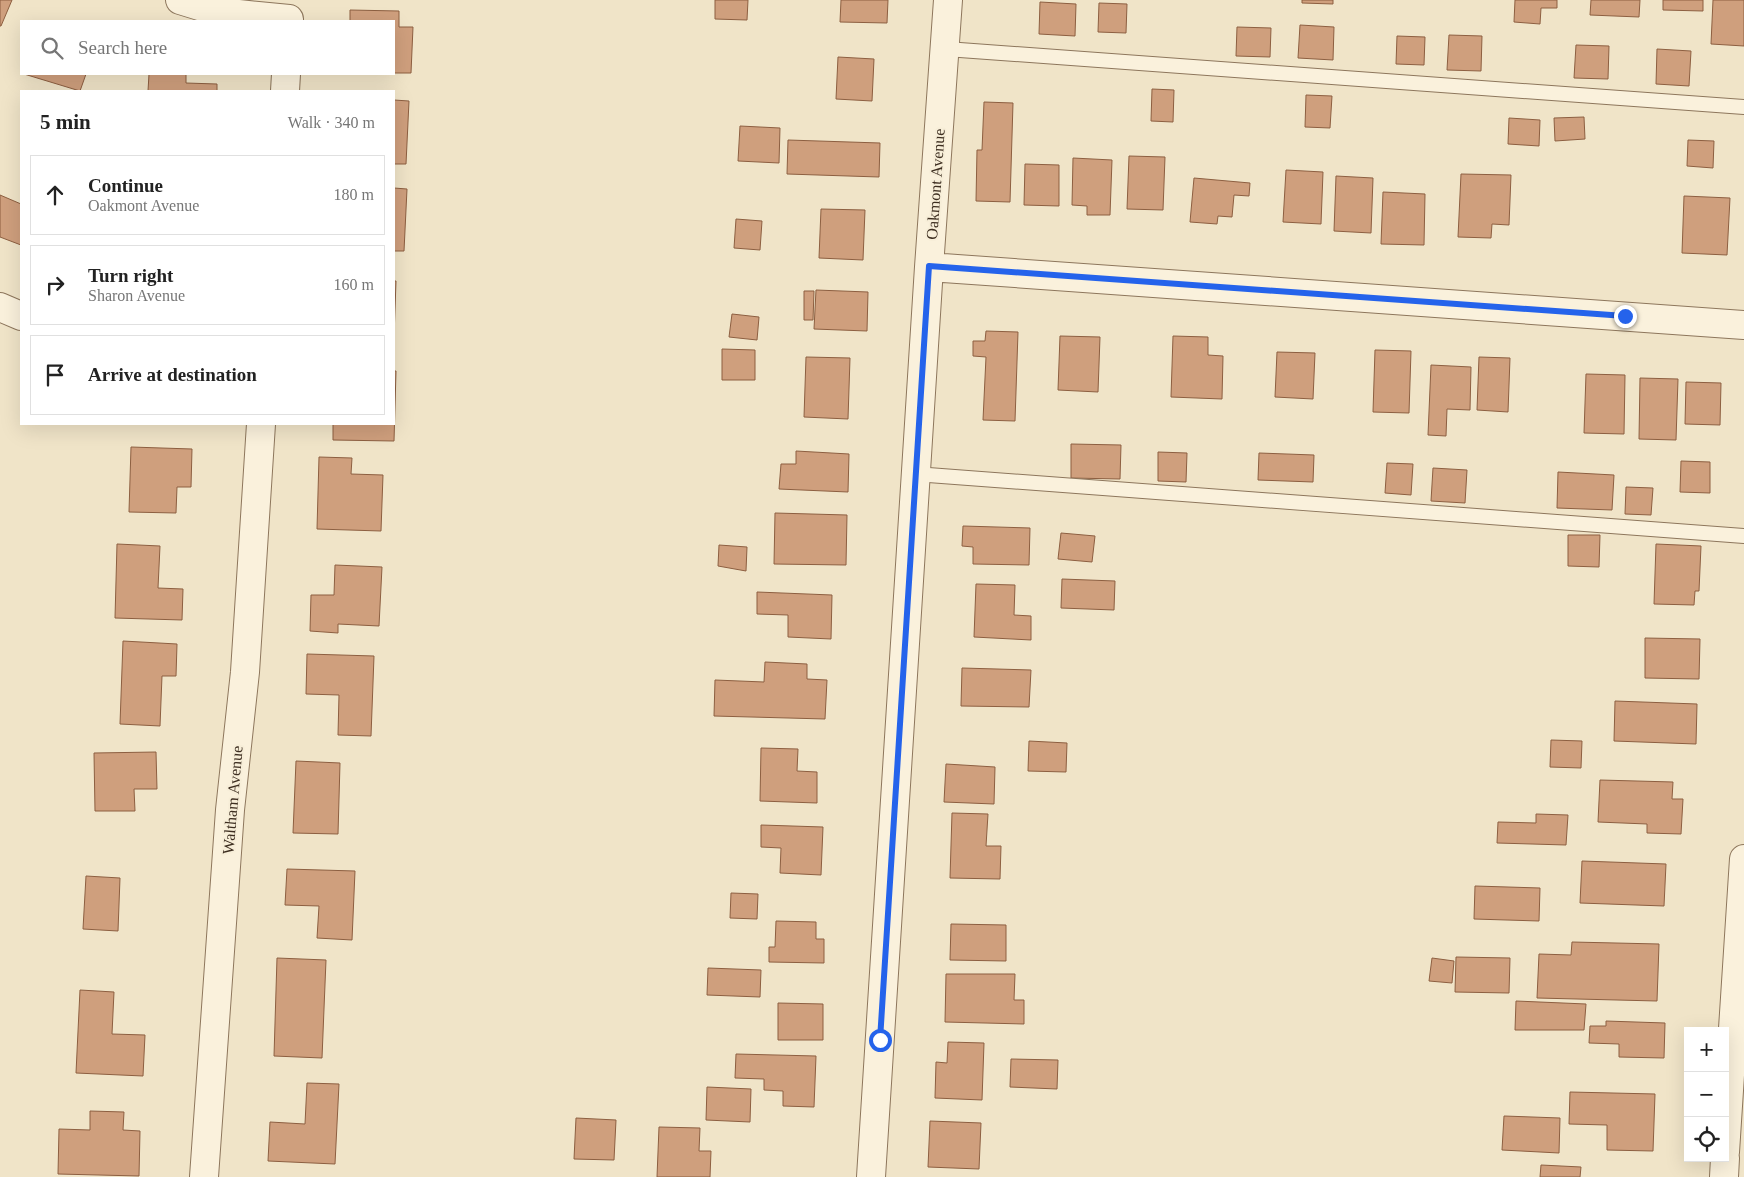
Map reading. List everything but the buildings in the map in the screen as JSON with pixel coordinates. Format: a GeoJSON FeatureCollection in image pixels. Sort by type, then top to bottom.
{"type":"FeatureCollection","features":[{"type":"Feature","properties":{"kind":"street"},"geometry":{"type":"LineString","coordinates":[[180,0],[219,12],[290,13]]}},
{"type":"Feature","properties":{"kind":"street","name":"Oakmont Avenue"},"geometry":{"type":"LineString","coordinates":[[871,1177],[915,474],[948,0]]}},
{"type":"Feature","properties":{"kind":"street"},"geometry":{"type":"LineString","coordinates":[[285,90],[286,75]]}},
{"type":"Feature","properties":{"kind":"street"},"geometry":{"type":"LineString","coordinates":[[929,266],[1744,325]]}},
{"type":"Feature","properties":{"kind":"street"},"geometry":{"type":"LineString","coordinates":[[0,307],[20,316]]}},
{"type":"Feature","properties":{"kind":"street","name":"Waltham Avenue"},"geometry":{"type":"LineString","coordinates":[[204,1177],[230,810],[245,672],[261,425]]}},
{"type":"Feature","properties":{"kind":"street"},"geometry":{"type":"LineString","coordinates":[[1727,1117],[1744,859]]}},
{"type":"Feature","properties":{"kind":"street"},"geometry":{"type":"LineString","coordinates":[[1724,1177],[1725,1162]]}},
{"type":"Feature","properties":{"kind":"lane"},"geometry":{"type":"LineString","coordinates":[[946,49],[1744,107]]}},
{"type":"Feature","properties":{"kind":"lane"},"geometry":{"type":"LineString","coordinates":[[915,474],[1744,536]]}},
{"type":"Feature","properties":{"kind":"route"},"geometry":{"type":"LineString","coordinates":[[880,1040],[929,266],[1625,316]]}}]}
